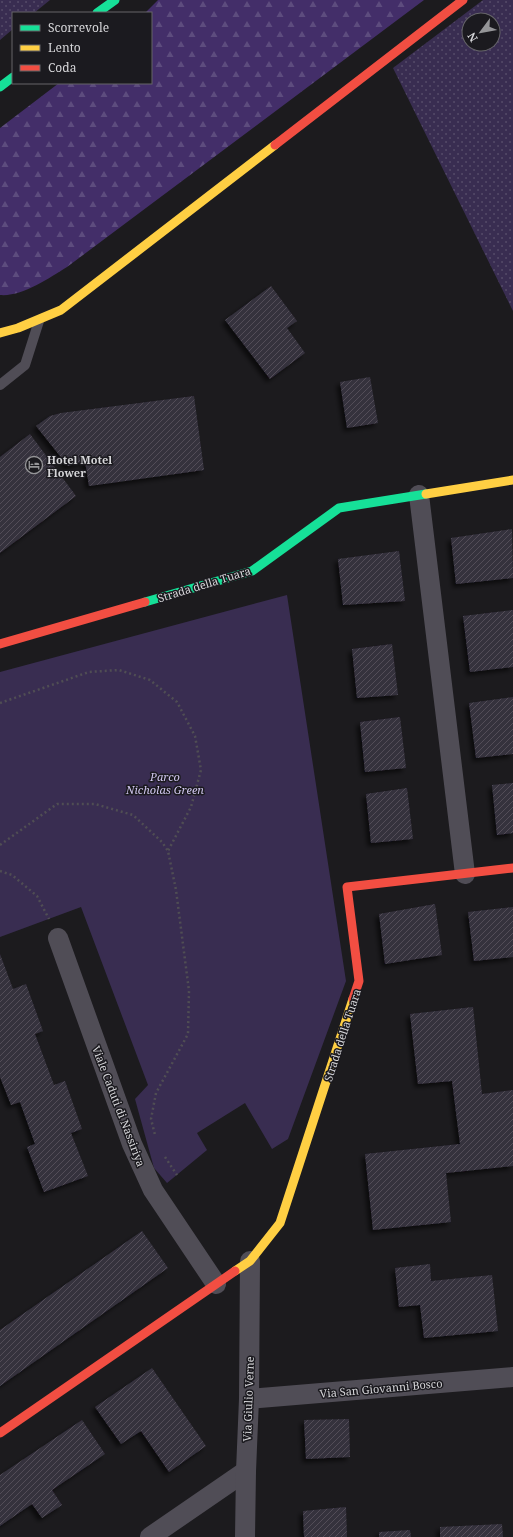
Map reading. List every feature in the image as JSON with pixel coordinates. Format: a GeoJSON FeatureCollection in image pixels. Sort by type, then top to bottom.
{"type":"FeatureCollection","features":[{"type":"Feature","properties":{"kind":"street"},"geometry":{"type":"LineString","coordinates":[[99,12],[115,0]]}},
{"type":"Feature","properties":{"kind":"street"},"geometry":{"type":"LineString","coordinates":[[0,333],[18,328],[61,310],[463,0]]}},
{"type":"Feature","properties":{"kind":"street"},"geometry":{"type":"LineString","coordinates":[[0,87],[12,78]]}},
{"type":"Feature","properties":{"kind":"street"},"geometry":{"type":"LineString","coordinates":[[0,323],[18,328]]}},
{"type":"Feature","properties":{"kind":"street","name":"Strada della Tuara"},"geometry":{"type":"LineString","coordinates":[[0,644],[252,571],[339,508],[513,480]]}},
{"type":"Feature","properties":{"kind":"street"},"geometry":{"type":"LineString","coordinates":[[419,495],[465,874]]}},
{"type":"Feature","properties":{"kind":"street","name":"Strada della Tuara"},"geometry":{"type":"LineString","coordinates":[[250,1261],[280,1223],[359,981],[347,887],[513,868]]}},
{"type":"Feature","properties":{"kind":"street","name":"Viale Caduti di Nassiriya"},"geometry":{"type":"LineString","coordinates":[[58,938],[129,1137],[138,1158],[153,1190],[216,1284]]}},
{"type":"Feature","properties":{"kind":"street"},"geometry":{"type":"LineString","coordinates":[[0,1433],[250,1261]]}},
{"type":"Feature","properties":{"kind":"street","name":"Via Giulio Verne"},"geometry":{"type":"LineString","coordinates":[[245,1537],[249,1399],[250,1261]]}},
{"type":"Feature","properties":{"kind":"street","name":"Via San Giovanni Bosco"},"geometry":{"type":"LineString","coordinates":[[249,1399],[513,1377]]}},
{"type":"Feature","properties":{"kind":"street"},"geometry":{"type":"LineString","coordinates":[[150,1537],[246,1471]]}},
{"type":"Feature","properties":{"kind":"lane"},"geometry":{"type":"LineString","coordinates":[[0,385],[25,365],[39,320]]}},
{"type":"Feature","properties":{"kind":"path"},"geometry":{"type":"LineString","coordinates":[[0,703],[89,672],[119,670],[150,680],[177,702],[195,736],[200,770],[191,808],[168,851]]}},
{"type":"Feature","properties":{"kind":"path"},"geometry":{"type":"LineString","coordinates":[[0,845],[57,804],[95,804],[134,815],[162,842],[168,851],[176,890],[189,991],[188,1034],[156,1094],[151,1119],[156,1140]]}},
{"type":"Feature","properties":{"kind":"path"},"geometry":{"type":"LineString","coordinates":[[0,871],[12,874],[37,896],[58,938]]}},
{"type":"Feature","properties":{"kind":"path"},"geometry":{"type":"LineString","coordinates":[[162,1153],[177,1175]]}},
{"type":"Feature","properties":{"kind":"green space"},"geometry":{"type":"Polygon","coordinates":[[[0,0],[50,0],[35,12],[12,12],[12,30],[0,40],[0,0]]]}},
{"type":"Feature","properties":{"kind":"green space"},"geometry":{"type":"Polygon","coordinates":[[[158,0],[424,0],[67,267],[26,290],[8,295],[0,295],[0,128],[58,84],[152,84],[152,12],[146,12],[158,0]]]}},
{"type":"Feature","properties":{"kind":"green space"},"geometry":{"type":"Polygon","coordinates":[[[483,0],[513,0],[513,311],[393,68],[461,17],[461,52],[501,52],[501,12],[467,12],[483,0]]]}},
{"type":"Feature","properties":{"kind":"green space","name":"Parco Nicholas Green"},"geometry":{"type":"Polygon","coordinates":[[[287,595],[346,981],[288,1139],[272,1149],[245,1103],[197,1133],[207,1150],[167,1183],[154,1168],[135,1099],[148,1085],[81,907],[0,937],[0,672],[287,595]]]}},
{"type":"Feature","properties":{"kind":"building"},"geometry":{"type":"Polygon","coordinates":[[[271,286],[297,321],[287,328],[305,353],[270,379],[225,320],[271,286]]]}},
{"type":"Feature","properties":{"kind":"building"},"geometry":{"type":"Polygon","coordinates":[[[370,377],[378,423],[347,428],[340,382],[370,377]]]}},
{"type":"Feature","properties":{"kind":"building"},"geometry":{"type":"Polygon","coordinates":[[[194,396],[204,470],[89,486],[85,461],[68,466],[36,426],[50,416],[61,413],[194,396]]]}},
{"type":"Feature","properties":{"kind":"building"},"geometry":{"type":"Polygon","coordinates":[[[30,434],[76,496],[0,553],[0,457],[30,434]]]}},
{"type":"Feature","properties":{"kind":"building"},"geometry":{"type":"Polygon","coordinates":[[[512,529],[513,578],[456,584],[451,538],[512,529]]]}},
{"type":"Feature","properties":{"kind":"building"},"geometry":{"type":"Polygon","coordinates":[[[399,551],[405,601],[343,605],[338,559],[399,551]]]}},
{"type":"Feature","properties":{"kind":"building"},"geometry":{"type":"Polygon","coordinates":[[[513,610],[513,667],[470,672],[463,616],[513,610]]]}},
{"type":"Feature","properties":{"kind":"building"},"geometry":{"type":"Polygon","coordinates":[[[392,644],[398,695],[357,698],[352,649],[392,644]]]}},
{"type":"Feature","properties":{"kind":"building"},"geometry":{"type":"Polygon","coordinates":[[[513,697],[513,754],[476,758],[469,703],[513,697]]]}},
{"type":"Feature","properties":{"kind":"building"},"geometry":{"type":"Polygon","coordinates":[[[400,717],[406,768],[365,772],[360,722],[400,717]]]}},
{"type":"Feature","properties":{"kind":"building"},"geometry":{"type":"Polygon","coordinates":[[[513,783],[513,833],[497,835],[492,785],[513,783]]]}},
{"type":"Feature","properties":{"kind":"building"},"geometry":{"type":"Polygon","coordinates":[[[407,788],[413,839],[371,843],[366,794],[407,788]]]}},
{"type":"Feature","properties":{"kind":"building"},"geometry":{"type":"Polygon","coordinates":[[[435,904],[442,955],[385,964],[379,914],[435,904]]]}},
{"type":"Feature","properties":{"kind":"building"},"geometry":{"type":"Polygon","coordinates":[[[513,907],[513,957],[474,961],[468,912],[513,907]]]}},
{"type":"Feature","properties":{"kind":"building"},"geometry":{"type":"Polygon","coordinates":[[[0,954],[13,989],[26,984],[43,1031],[35,1034],[54,1085],[65,1081],[82,1129],[71,1133],[88,1176],[44,1192],[27,1147],[35,1144],[20,1102],[11,1105],[0,1077],[0,954]]]}},
{"type":"Feature","properties":{"kind":"building"},"geometry":{"type":"Polygon","coordinates":[[[473,1007],[482,1094],[513,1090],[513,1166],[446,1173],[451,1222],[373,1230],[365,1154],[460,1144],[452,1081],[418,1084],[410,1014],[473,1007]]]}},
{"type":"Feature","properties":{"kind":"building"},"geometry":{"type":"Polygon","coordinates":[[[142,1231],[168,1268],[0,1386],[0,1330],[142,1231]]]}},
{"type":"Feature","properties":{"kind":"building"},"geometry":{"type":"Polygon","coordinates":[[[430,1264],[431,1281],[492,1275],[498,1331],[424,1338],[420,1305],[399,1307],[395,1268],[430,1264]]]}},
{"type":"Feature","properties":{"kind":"building"},"geometry":{"type":"Polygon","coordinates":[[[152,1368],[206,1446],[169,1472],[141,1431],[121,1444],[95,1407],[152,1368]]]}},
{"type":"Feature","properties":{"kind":"building"},"geometry":{"type":"Polygon","coordinates":[[[349,1419],[350,1457],[306,1459],[304,1420],[349,1419]]]}},
{"type":"Feature","properties":{"kind":"building"},"geometry":{"type":"Polygon","coordinates":[[[82,1420],[105,1454],[52,1490],[62,1505],[42,1518],[32,1504],[0,1526],[0,1475],[82,1420]]]}},
{"type":"Feature","properties":{"kind":"building"},"geometry":{"type":"Polygon","coordinates":[[[346,1507],[347,1537],[304,1537],[303,1511],[346,1507]]]}},
{"type":"Feature","properties":{"kind":"building"},"geometry":{"type":"Polygon","coordinates":[[[502,1524],[503,1537],[440,1537],[440,1527],[502,1524]]]}},
{"type":"Feature","properties":{"kind":"building"},"geometry":{"type":"Polygon","coordinates":[[[410,1530],[411,1537],[379,1537],[379,1532],[410,1530]]]}},
{"type":"Feature","properties":{"kind":"traffic: fast"},"geometry":{"type":"LineString","coordinates":[[98,12],[115,0]]}},
{"type":"Feature","properties":{"kind":"traffic: fast"},"geometry":{"type":"LineString","coordinates":[[0,87],[12,78]]}},
{"type":"Feature","properties":{"kind":"traffic: fast"},"geometry":{"type":"LineString","coordinates":[[145,602],[252,571],[339,508],[426,494]]}},
{"type":"Feature","properties":{"kind":"traffic: slow"},"geometry":{"type":"LineString","coordinates":[[0,333],[18,328],[61,310],[275,145]]}},
{"type":"Feature","properties":{"kind":"traffic: slow"},"geometry":{"type":"LineString","coordinates":[[426,494],[513,480]]}},
{"type":"Feature","properties":{"kind":"traffic: slow"},"geometry":{"type":"LineString","coordinates":[[235,1271],[250,1261],[280,1223],[353,999]]}},
{"type":"Feature","properties":{"kind":"traffic: jam"},"geometry":{"type":"LineString","coordinates":[[275,145],[463,0]]}},
{"type":"Feature","properties":{"kind":"traffic: jam"},"geometry":{"type":"LineString","coordinates":[[0,644],[145,602]]}},
{"type":"Feature","properties":{"kind":"traffic: jam"},"geometry":{"type":"LineString","coordinates":[[353,999],[359,981],[347,887],[513,868]]}},
{"type":"Feature","properties":{"kind":"traffic: jam"},"geometry":{"type":"LineString","coordinates":[[0,1433],[235,1271]]}},
{"type":"Feature","properties":{"kind":"place","name":"Hotel Motel Flower"},"geometry":{"type":"Point","coordinates":[34,465]}}]}
